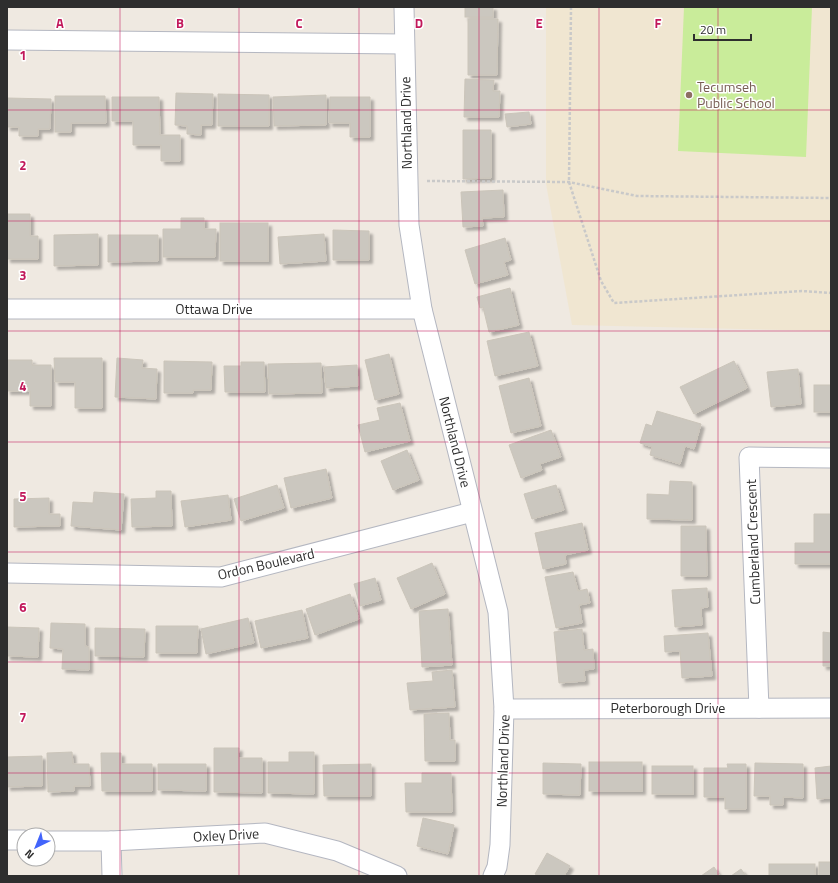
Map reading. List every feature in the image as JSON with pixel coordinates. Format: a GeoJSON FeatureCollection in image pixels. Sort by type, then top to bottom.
{"type":"FeatureCollection","features":[{"type":"Feature","properties":{"kind":"street","name":"Northland Drive"},"geometry":{"type":"LineString","coordinates":[[404,7],[409,225],[422,309],[498,612],[504,709],[500,845],[497,867],[493,876]]}},
{"type":"Feature","properties":{"kind":"street"},"geometry":{"type":"LineString","coordinates":[[7,40],[404,44]]}},
{"type":"Feature","properties":{"kind":"street","name":"Ottawa Drive"},"geometry":{"type":"LineString","coordinates":[[7,309],[422,309]]}},
{"type":"Feature","properties":{"kind":"street","name":"Cumberland Crescent"},"geometry":{"type":"LineString","coordinates":[[759,708],[749,457],[831,458]]}},
{"type":"Feature","properties":{"kind":"street","name":"Ordon Boulevard"},"geometry":{"type":"LineString","coordinates":[[7,574],[221,577],[472,512]]}},
{"type":"Feature","properties":{"kind":"street","name":"Peterborough Drive"},"geometry":{"type":"LineString","coordinates":[[504,709],[831,708]]}},
{"type":"Feature","properties":{"kind":"street","name":"Oxley Drive"},"geometry":{"type":"LineString","coordinates":[[56,841],[111,841],[265,833],[337,851],[397,876]]}},
{"type":"Feature","properties":{"kind":"street"},"geometry":{"type":"LineString","coordinates":[[111,841],[112,876]]}},
{"type":"Feature","properties":{"kind":"path"},"geometry":{"type":"LineString","coordinates":[[571,7],[570,182],[601,281],[614,303],[802,291],[831,293]]}},
{"type":"Feature","properties":{"kind":"path"},"geometry":{"type":"LineString","coordinates":[[407,180],[570,182],[638,196],[831,198]]}},
{"type":"Feature","properties":{"kind":"shaded area","name":"Tecumseh Public School"},"geometry":{"type":"Polygon","coordinates":[[[546,7],[831,7],[831,331],[572,325],[546,184],[546,7]]]}},
{"type":"Feature","properties":{"kind":"green space"},"geometry":{"type":"Polygon","coordinates":[[[684,7],[812,7],[806,157],[678,151],[684,7]]]}},
{"type":"Feature","properties":{"kind":"building"},"geometry":{"type":"Polygon","coordinates":[[[465,7],[493,7],[493,17],[465,17],[465,7]]]}},
{"type":"Feature","properties":{"kind":"building"},"geometry":{"type":"Polygon","coordinates":[[[468,19],[498,19],[497,75],[468,75],[468,19]]]}},
{"type":"Feature","properties":{"kind":"building"},"geometry":{"type":"Polygon","coordinates":[[[465,79],[494,80],[493,91],[500,91],[499,117],[464,117],[465,79]]]}},
{"type":"Feature","properties":{"kind":"building"},"geometry":{"type":"Polygon","coordinates":[[[176,93],[213,94],[212,125],[201,125],[201,135],[187,134],[187,126],[175,125],[176,93]]]}},
{"type":"Feature","properties":{"kind":"building"},"geometry":{"type":"Polygon","coordinates":[[[218,94],[269,95],[269,126],[218,126],[218,94]]]}},
{"type":"Feature","properties":{"kind":"building"},"geometry":{"type":"Polygon","coordinates":[[[326,95],[326,125],[274,126],[273,97],[326,95]]]}},
{"type":"Feature","properties":{"kind":"building"},"geometry":{"type":"Polygon","coordinates":[[[55,96],[105,96],[106,123],[71,123],[71,132],[55,132],[55,96]]]}},
{"type":"Feature","properties":{"kind":"building"},"geometry":{"type":"Polygon","coordinates":[[[112,97],[159,97],[160,135],[180,135],[180,161],[161,161],[161,145],[133,145],[133,121],[112,121],[112,97]]]}},
{"type":"Feature","properties":{"kind":"building"},"geometry":{"type":"Polygon","coordinates":[[[330,97],[370,97],[370,137],[350,137],[350,123],[329,123],[330,97]]]}},
{"type":"Feature","properties":{"kind":"building"},"geometry":{"type":"Polygon","coordinates":[[[7,98],[51,99],[50,129],[38,129],[38,136],[19,136],[19,127],[7,127],[7,98]]]}},
{"type":"Feature","properties":{"kind":"building"},"geometry":{"type":"Polygon","coordinates":[[[529,112],[531,124],[507,127],[505,114],[529,112]]]}},
{"type":"Feature","properties":{"kind":"building"},"geometry":{"type":"Polygon","coordinates":[[[463,130],[491,130],[491,178],[463,179],[463,130]]]}},
{"type":"Feature","properties":{"kind":"building"},"geometry":{"type":"Polygon","coordinates":[[[503,190],[504,217],[482,218],[483,226],[463,227],[461,192],[503,190]]]}},
{"type":"Feature","properties":{"kind":"building"},"geometry":{"type":"Polygon","coordinates":[[[7,214],[30,214],[30,236],[38,236],[38,259],[7,259],[7,214]]]}},
{"type":"Feature","properties":{"kind":"building"},"geometry":{"type":"Polygon","coordinates":[[[181,218],[204,218],[204,229],[216,229],[215,257],[163,257],[163,229],[181,229],[181,218]]]}},
{"type":"Feature","properties":{"kind":"building"},"geometry":{"type":"Polygon","coordinates":[[[220,223],[268,223],[268,261],[220,261],[220,223]]]}},
{"type":"Feature","properties":{"kind":"building"},"geometry":{"type":"Polygon","coordinates":[[[333,230],[369,231],[369,260],[333,260],[333,230]]]}},
{"type":"Feature","properties":{"kind":"building"},"geometry":{"type":"Polygon","coordinates":[[[98,234],[98,265],[54,266],[54,235],[98,234]]]}},
{"type":"Feature","properties":{"kind":"building"},"geometry":{"type":"Polygon","coordinates":[[[324,234],[326,261],[280,264],[278,237],[324,234]]]}},
{"type":"Feature","properties":{"kind":"building"},"geometry":{"type":"Polygon","coordinates":[[[108,235],[158,235],[158,261],[108,262],[108,235]]]}},
{"type":"Feature","properties":{"kind":"building"},"geometry":{"type":"Polygon","coordinates":[[[505,238],[511,260],[504,262],[508,275],[475,284],[465,250],[505,238]]]}},
{"type":"Feature","properties":{"kind":"building"},"geometry":{"type":"Polygon","coordinates":[[[510,288],[519,325],[489,332],[483,307],[480,308],[477,297],[510,288]]]}},
{"type":"Feature","properties":{"kind":"building"},"geometry":{"type":"Polygon","coordinates":[[[529,332],[538,366],[495,376],[487,341],[529,332]]]}},
{"type":"Feature","properties":{"kind":"building"},"geometry":{"type":"Polygon","coordinates":[[[389,354],[399,394],[375,400],[365,360],[389,354]]]}},
{"type":"Feature","properties":{"kind":"building"},"geometry":{"type":"Polygon","coordinates":[[[54,358],[102,358],[102,408],[75,408],[75,382],[55,382],[54,358]]]}},
{"type":"Feature","properties":{"kind":"building"},"geometry":{"type":"Polygon","coordinates":[[[117,358],[143,360],[142,368],[157,369],[156,399],[115,397],[117,358]]]}},
{"type":"Feature","properties":{"kind":"building"},"geometry":{"type":"Polygon","coordinates":[[[7,360],[32,360],[32,365],[51,365],[51,406],[30,406],[30,391],[7,391],[7,360]]]}},
{"type":"Feature","properties":{"kind":"building"},"geometry":{"type":"Polygon","coordinates":[[[164,361],[212,362],[211,390],[193,390],[193,393],[164,393],[164,361]]]}},
{"type":"Feature","properties":{"kind":"building"},"geometry":{"type":"Polygon","coordinates":[[[734,361],[747,388],[694,414],[680,387],[734,361]]]}},
{"type":"Feature","properties":{"kind":"building"},"geometry":{"type":"Polygon","coordinates":[[[241,362],[264,362],[265,392],[225,392],[224,366],[241,366],[241,362]]]}},
{"type":"Feature","properties":{"kind":"building"},"geometry":{"type":"Polygon","coordinates":[[[321,363],[322,393],[269,394],[268,364],[321,363]]]}},
{"type":"Feature","properties":{"kind":"building"},"geometry":{"type":"Polygon","coordinates":[[[357,365],[358,386],[326,388],[324,367],[357,365]]]}},
{"type":"Feature","properties":{"kind":"building"},"geometry":{"type":"Polygon","coordinates":[[[798,369],[801,404],[771,407],[767,372],[798,369]]]}},
{"type":"Feature","properties":{"kind":"building"},"geometry":{"type":"Polygon","coordinates":[[[529,378],[541,426],[511,433],[499,386],[529,378]]]}},
{"type":"Feature","properties":{"kind":"building"},"geometry":{"type":"Polygon","coordinates":[[[814,385],[831,385],[831,412],[814,412],[814,385]]]}},
{"type":"Feature","properties":{"kind":"building"},"geometry":{"type":"Polygon","coordinates":[[[400,403],[410,441],[365,452],[358,425],[380,420],[377,408],[400,403]]]}},
{"type":"Feature","properties":{"kind":"building"},"geometry":{"type":"Polygon","coordinates":[[[657,411],[701,424],[694,449],[685,446],[680,464],[650,455],[652,447],[640,443],[646,424],[652,426],[657,411]]]}},
{"type":"Feature","properties":{"kind":"building"},"geometry":{"type":"Polygon","coordinates":[[[551,430],[561,457],[540,464],[542,470],[521,478],[509,445],[551,430]]]}},
{"type":"Feature","properties":{"kind":"building"},"geometry":{"type":"Polygon","coordinates":[[[407,450],[419,480],[393,490],[381,461],[407,450]]]}},
{"type":"Feature","properties":{"kind":"building"},"geometry":{"type":"Polygon","coordinates":[[[326,469],[332,498],[291,508],[284,478],[326,469]]]}},
{"type":"Feature","properties":{"kind":"building"},"geometry":{"type":"Polygon","coordinates":[[[670,481],[692,482],[692,520],[647,519],[647,494],[669,495],[670,481]]]}},
{"type":"Feature","properties":{"kind":"building"},"geometry":{"type":"Polygon","coordinates":[[[277,485],[284,508],[241,521],[234,499],[277,485]]]}},
{"type":"Feature","properties":{"kind":"building"},"geometry":{"type":"Polygon","coordinates":[[[556,485],[564,510],[532,519],[524,494],[556,485]]]}},
{"type":"Feature","properties":{"kind":"building"},"geometry":{"type":"Polygon","coordinates":[[[156,491],[171,491],[172,526],[132,527],[131,499],[156,498],[156,491]]]}},
{"type":"Feature","properties":{"kind":"building"},"geometry":{"type":"Polygon","coordinates":[[[94,492],[124,494],[121,530],[71,526],[73,502],[93,503],[94,492]]]}},
{"type":"Feature","properties":{"kind":"building"},"geometry":{"type":"Polygon","coordinates":[[[228,495],[231,520],[185,527],[181,501],[228,495]]]}},
{"type":"Feature","properties":{"kind":"building"},"geometry":{"type":"Polygon","coordinates":[[[49,498],[49,514],[60,514],[60,526],[14,527],[14,499],[49,498]]]}},
{"type":"Feature","properties":{"kind":"building"},"geometry":{"type":"Polygon","coordinates":[[[814,514],[831,514],[831,564],[795,564],[795,543],[814,543],[814,514]]]}},
{"type":"Feature","properties":{"kind":"building"},"geometry":{"type":"Polygon","coordinates":[[[582,523],[588,550],[565,555],[566,564],[543,569],[535,533],[582,523]]]}},
{"type":"Feature","properties":{"kind":"building"},"geometry":{"type":"Polygon","coordinates":[[[681,526],[706,526],[707,576],[681,576],[681,526]]]}},
{"type":"Feature","properties":{"kind":"building"},"geometry":{"type":"Polygon","coordinates":[[[432,563],[445,594],[411,609],[397,578],[432,563]]]}},
{"type":"Feature","properties":{"kind":"building"},"geometry":{"type":"Polygon","coordinates":[[[573,572],[578,591],[587,589],[590,603],[579,605],[582,623],[556,628],[545,577],[573,572]]]}},
{"type":"Feature","properties":{"kind":"building"},"geometry":{"type":"Polygon","coordinates":[[[375,578],[381,600],[360,606],[354,584],[375,578]]]}},
{"type":"Feature","properties":{"kind":"building"},"geometry":{"type":"Polygon","coordinates":[[[707,588],[708,607],[701,608],[702,625],[675,627],[672,590],[707,588]]]}},
{"type":"Feature","properties":{"kind":"building"},"geometry":{"type":"Polygon","coordinates":[[[350,594],[359,619],[315,635],[306,609],[350,594]]]}},
{"type":"Feature","properties":{"kind":"building"},"geometry":{"type":"Polygon","coordinates":[[[448,609],[452,665],[422,667],[419,611],[448,609]]]}},
{"type":"Feature","properties":{"kind":"building"},"geometry":{"type":"Polygon","coordinates":[[[302,610],[308,638],[261,648],[255,621],[302,610]]]}},
{"type":"Feature","properties":{"kind":"building"},"geometry":{"type":"Polygon","coordinates":[[[248,618],[254,643],[206,654],[201,629],[248,618]]]}},
{"type":"Feature","properties":{"kind":"building"},"geometry":{"type":"Polygon","coordinates":[[[51,623],[85,624],[85,646],[89,647],[89,670],[62,669],[63,649],[50,648],[51,623]]]}},
{"type":"Feature","properties":{"kind":"building"},"geometry":{"type":"Polygon","coordinates":[[[156,626],[198,626],[197,653],[156,653],[156,626]]]}},
{"type":"Feature","properties":{"kind":"building"},"geometry":{"type":"Polygon","coordinates":[[[7,627],[39,628],[38,657],[7,656],[7,627]]]}},
{"type":"Feature","properties":{"kind":"building"},"geometry":{"type":"Polygon","coordinates":[[[95,628],[145,629],[144,657],[95,656],[95,628]]]}},
{"type":"Feature","properties":{"kind":"building"},"geometry":{"type":"Polygon","coordinates":[[[582,629],[584,650],[593,649],[594,669],[584,670],[585,681],[559,683],[554,632],[582,629]]]}},
{"type":"Feature","properties":{"kind":"building"},"geometry":{"type":"Polygon","coordinates":[[[823,632],[831,633],[831,666],[823,666],[823,632]]]}},
{"type":"Feature","properties":{"kind":"building"},"geometry":{"type":"Polygon","coordinates":[[[708,633],[712,676],[682,678],[680,651],[665,652],[664,636],[708,633]]]}},
{"type":"Feature","properties":{"kind":"building"},"geometry":{"type":"Polygon","coordinates":[[[452,670],[455,707],[410,710],[407,683],[433,681],[432,672],[452,670]]]}},
{"type":"Feature","properties":{"kind":"building"},"geometry":{"type":"Polygon","coordinates":[[[449,713],[450,740],[455,740],[455,761],[425,761],[424,714],[449,713]]]}},
{"type":"Feature","properties":{"kind":"building"},"geometry":{"type":"Polygon","coordinates":[[[214,748],[239,748],[238,758],[262,758],[262,793],[214,792],[214,748]]]}},
{"type":"Feature","properties":{"kind":"building"},"geometry":{"type":"Polygon","coordinates":[[[72,752],[73,764],[89,764],[90,786],[74,786],[74,791],[48,792],[47,753],[72,752]]]}},
{"type":"Feature","properties":{"kind":"building"},"geometry":{"type":"Polygon","coordinates":[[[289,752],[314,752],[314,794],[268,793],[268,762],[289,762],[289,752]]]}},
{"type":"Feature","properties":{"kind":"building"},"geometry":{"type":"Polygon","coordinates":[[[101,753],[121,753],[121,764],[152,764],[152,791],[102,791],[101,753]]]}},
{"type":"Feature","properties":{"kind":"building"},"geometry":{"type":"Polygon","coordinates":[[[42,756],[42,786],[7,787],[7,757],[42,756]]]}},
{"type":"Feature","properties":{"kind":"building"},"geometry":{"type":"Polygon","coordinates":[[[589,762],[642,762],[642,791],[589,791],[589,762]]]}},
{"type":"Feature","properties":{"kind":"building"},"geometry":{"type":"Polygon","coordinates":[[[543,763],[581,764],[580,795],[543,794],[543,763]]]}},
{"type":"Feature","properties":{"kind":"building"},"geometry":{"type":"Polygon","coordinates":[[[755,763],[803,764],[803,798],[783,797],[783,805],[770,805],[770,796],[754,796],[755,763]]]}},
{"type":"Feature","properties":{"kind":"building"},"geometry":{"type":"Polygon","coordinates":[[[158,764],[206,764],[206,791],[158,790],[158,764]]]}},
{"type":"Feature","properties":{"kind":"building"},"geometry":{"type":"Polygon","coordinates":[[[371,764],[371,796],[324,796],[323,765],[371,764]]]}},
{"type":"Feature","properties":{"kind":"building"},"geometry":{"type":"Polygon","coordinates":[[[727,764],[746,764],[746,809],[725,809],[725,797],[704,797],[704,768],[728,768],[727,764]]]}},
{"type":"Feature","properties":{"kind":"building"},"geometry":{"type":"Polygon","coordinates":[[[652,766],[693,766],[693,794],[652,794],[652,766]]]}},
{"type":"Feature","properties":{"kind":"building"},"geometry":{"type":"Polygon","coordinates":[[[831,766],[831,798],[817,799],[815,768],[831,766]]]}},
{"type":"Feature","properties":{"kind":"building"},"geometry":{"type":"Polygon","coordinates":[[[422,773],[451,773],[452,812],[406,812],[405,783],[422,783],[422,773]]]}},
{"type":"Feature","properties":{"kind":"building"},"geometry":{"type":"Polygon","coordinates":[[[423,818],[454,825],[448,854],[417,846],[423,818]]]}},
{"type":"Feature","properties":{"kind":"building"},"geometry":{"type":"Polygon","coordinates":[[[547,853],[570,866],[564,876],[539,876],[535,874],[547,853]]]}},
{"type":"Feature","properties":{"kind":"building"},"geometry":{"type":"Polygon","coordinates":[[[819,862],[831,862],[831,876],[819,876],[819,862]]]}},
{"type":"Feature","properties":{"kind":"building"},"geometry":{"type":"Polygon","coordinates":[[[769,864],[815,864],[815,876],[769,876],[769,864]]]}},
{"type":"Feature","properties":{"kind":"building"},"geometry":{"type":"Polygon","coordinates":[[[714,867],[720,876],[701,876],[714,867]]]}},
{"type":"Feature","properties":{"kind":"building"},"geometry":{"type":"Polygon","coordinates":[[[741,869],[746,876],[731,876],[741,869]]]}},
{"type":"Feature","properties":{"kind":"place","name":"Tecumseh Public School"},"geometry":{"type":"Point","coordinates":[689,95]}}]}
